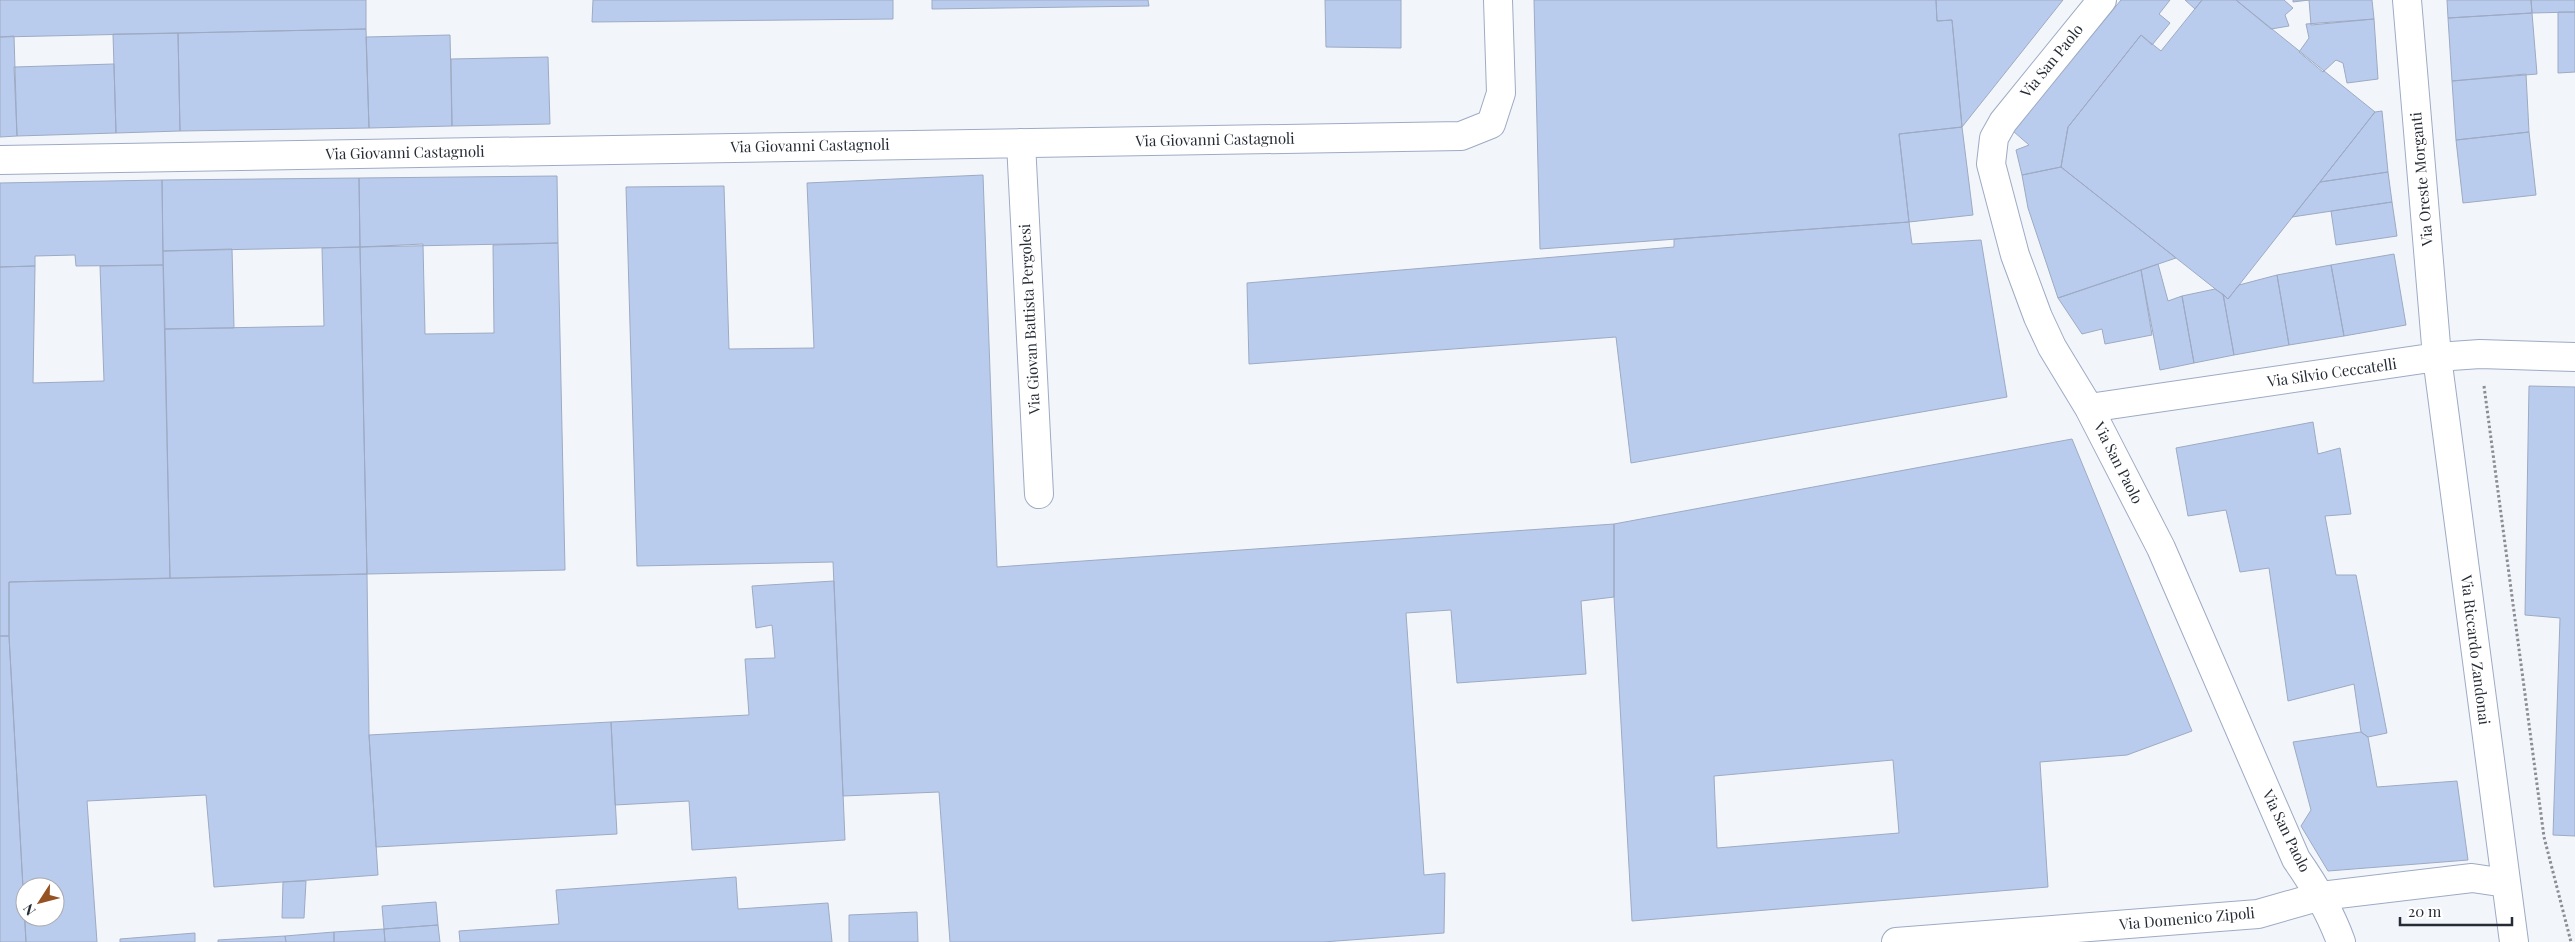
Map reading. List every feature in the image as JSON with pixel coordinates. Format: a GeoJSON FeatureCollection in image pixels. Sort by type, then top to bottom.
{"type":"FeatureCollection","features":[{"type":"Feature","properties":{"kind":"street","name":"Via Giovanni Castagnoli"},"geometry":{"type":"LineString","coordinates":[[0,160],[1462,136],[1491,124],[1501,93],[1498,0]]}},
{"type":"Feature","properties":{"kind":"street","name":"Via San Paolo"},"geometry":{"type":"LineString","coordinates":[[2102,0],[2003,122],[1994,138],[1991,150],[1991,164],[2015,255],[2038,317],[2052,347],[2089,408],[2161,548],[2296,859],[2332,915],[2340,942]]}},
{"type":"Feature","properties":{"kind":"street","name":"Via Oreste Morganti"},"geometry":{"type":"LineString","coordinates":[[2407,0],[2436,357]]}},
{"type":"Feature","properties":{"kind":"street","name":"Via Giovan Battista Pergolesi"},"geometry":{"type":"LineString","coordinates":[[1021,143],[1039,494]]}},
{"type":"Feature","properties":{"kind":"street","name":"Via Silvio Ceccatelli"},"geometry":{"type":"LineString","coordinates":[[2089,408],[2436,357],[2480,354],[2575,357]]}},
{"type":"Feature","properties":{"kind":"street","name":"Via Riccardo Zandonai"},"geometry":{"type":"LineString","coordinates":[[2436,357],[2514,942]]}},
{"type":"Feature","properties":{"kind":"street","name":"Via Domenico Zipoli"},"geometry":{"type":"LineString","coordinates":[[1896,942],[2258,914],[2321,896],[2472,878],[2506,883]]}},
{"type":"Feature","properties":{"kind":"path"},"geometry":{"type":"LineString","coordinates":[[2480,354],[2544,837],[2571,942]]}},
{"type":"Feature","properties":{"kind":"building"},"geometry":{"type":"Polygon","coordinates":[[[0,0],[366,0],[366,29],[0,37],[0,0]]]}},
{"type":"Feature","properties":{"kind":"building"},"geometry":{"type":"Polygon","coordinates":[[[593,0],[893,0],[893,19],[592,22],[593,0]]]}},
{"type":"Feature","properties":{"kind":"building"},"geometry":{"type":"Polygon","coordinates":[[[932,0],[1148,0],[1149,6],[932,9],[932,0]]]}},
{"type":"Feature","properties":{"kind":"building"},"geometry":{"type":"Polygon","coordinates":[[[1325,0],[1401,0],[1401,48],[1326,47],[1325,0]]]}},
{"type":"Feature","properties":{"kind":"building"},"geometry":{"type":"Polygon","coordinates":[[[1534,0],[1936,0],[1937,21],[1952,20],[1962,127],[1899,134],[1909,222],[1540,249],[1534,0]]]}},
{"type":"Feature","properties":{"kind":"building"},"geometry":{"type":"Polygon","coordinates":[[[1936,0],[2063,0],[1962,127],[1952,20],[1937,21],[1936,0]]]}},
{"type":"Feature","properties":{"kind":"building"},"geometry":{"type":"Polygon","coordinates":[[[2121,0],[2170,0],[2159,14],[2170,23],[2152,45],[2141,35],[2068,127],[2061,167],[2022,175],[2016,150],[2029,145],[2013,131],[2121,0]]]}},
{"type":"Feature","properties":{"kind":"building"},"geometry":{"type":"Polygon","coordinates":[[[2185,0],[2202,0],[2195,9],[2185,0]]]}},
{"type":"Feature","properties":{"kind":"building"},"geometry":{"type":"Polygon","coordinates":[[[2202,0],[2236,0],[2375,112],[2228,299],[2061,167],[2068,127],[2141,35],[2161,51],[2202,0]]]}},
{"type":"Feature","properties":{"kind":"building"},"geometry":{"type":"Polygon","coordinates":[[[2236,0],[2284,0],[2293,8],[2285,15],[2289,26],[2271,29],[2236,0]]]}},
{"type":"Feature","properties":{"kind":"building"},"geometry":{"type":"Polygon","coordinates":[[[2293,0],[2309,0],[2293,2],[2293,0]]]}},
{"type":"Feature","properties":{"kind":"building"},"geometry":{"type":"Polygon","coordinates":[[[2309,0],[2372,0],[2374,19],[2311,25],[2309,0]]]}},
{"type":"Feature","properties":{"kind":"building"},"geometry":{"type":"Polygon","coordinates":[[[2447,0],[2531,0],[2532,13],[2448,18],[2447,0]]]}},
{"type":"Feature","properties":{"kind":"building"},"geometry":{"type":"Polygon","coordinates":[[[2531,0],[2575,0],[2575,12],[2532,13],[2531,0]]]}},
{"type":"Feature","properties":{"kind":"building"},"geometry":{"type":"Polygon","coordinates":[[[2558,12],[2575,12],[2575,72],[2558,73],[2558,12]]]}},
{"type":"Feature","properties":{"kind":"building"},"geometry":{"type":"Polygon","coordinates":[[[2532,13],[2537,74],[2452,81],[2448,18],[2532,13]]]}},
{"type":"Feature","properties":{"kind":"building"},"geometry":{"type":"Polygon","coordinates":[[[2374,19],[2378,79],[2347,83],[2343,63],[2336,60],[2323,72],[2299,52],[2309,38],[2306,24],[2374,19]]]}},
{"type":"Feature","properties":{"kind":"building"},"geometry":{"type":"Polygon","coordinates":[[[366,29],[369,128],[180,131],[178,33],[366,29]]]}},
{"type":"Feature","properties":{"kind":"building"},"geometry":{"type":"Polygon","coordinates":[[[178,33],[180,131],[116,133],[113,34],[178,33]]]}},
{"type":"Feature","properties":{"kind":"building"},"geometry":{"type":"Polygon","coordinates":[[[450,35],[452,126],[369,128],[366,37],[450,35]]]}},
{"type":"Feature","properties":{"kind":"building"},"geometry":{"type":"Polygon","coordinates":[[[14,36],[17,136],[0,137],[0,37],[14,36]]]}},
{"type":"Feature","properties":{"kind":"building"},"geometry":{"type":"Polygon","coordinates":[[[548,57],[550,124],[452,126],[451,59],[548,57]]]}},
{"type":"Feature","properties":{"kind":"building"},"geometry":{"type":"Polygon","coordinates":[[[114,64],[116,133],[17,136],[14,67],[114,64]]]}},
{"type":"Feature","properties":{"kind":"building"},"geometry":{"type":"Polygon","coordinates":[[[2526,74],[2529,132],[2456,140],[2452,81],[2526,74]]]}},
{"type":"Feature","properties":{"kind":"building"},"geometry":{"type":"Polygon","coordinates":[[[2382,111],[2388,172],[2320,182],[2375,112],[2382,111]]]}},
{"type":"Feature","properties":{"kind":"building"},"geometry":{"type":"Polygon","coordinates":[[[1962,127],[1973,215],[1909,222],[1899,134],[1962,127]]]}},
{"type":"Feature","properties":{"kind":"building"},"geometry":{"type":"Polygon","coordinates":[[[2529,132],[2536,195],[2463,203],[2456,140],[2529,132]]]}},
{"type":"Feature","properties":{"kind":"building"},"geometry":{"type":"Polygon","coordinates":[[[2061,167],[2176,258],[2058,298],[2028,208],[2022,175],[2061,167]]]}},
{"type":"Feature","properties":{"kind":"building"},"geometry":{"type":"Polygon","coordinates":[[[2388,172],[2392,202],[2292,217],[2320,182],[2388,172]]]}},
{"type":"Feature","properties":{"kind":"building"},"geometry":{"type":"Polygon","coordinates":[[[983,175],[997,567],[1614,524],[1614,597],[1581,601],[1586,674],[1457,683],[1451,610],[1406,613],[1424,875],[1445,873],[1444,933],[1323,942],[950,942],[939,792],[843,796],[833,562],[637,566],[626,187],[724,186],[729,349],[814,348],[807,183],[983,175]]]}},
{"type":"Feature","properties":{"kind":"building"},"geometry":{"type":"Polygon","coordinates":[[[557,176],[558,243],[360,247],[359,178],[557,176]]]}},
{"type":"Feature","properties":{"kind":"building"},"geometry":{"type":"Polygon","coordinates":[[[359,178],[360,247],[163,251],[162,180],[359,178]]]}},
{"type":"Feature","properties":{"kind":"building"},"geometry":{"type":"Polygon","coordinates":[[[162,180],[163,265],[76,266],[75,255],[35,256],[35,266],[0,267],[0,183],[162,180]]]}},
{"type":"Feature","properties":{"kind":"building"},"geometry":{"type":"Polygon","coordinates":[[[2392,202],[2397,236],[2336,245],[2331,211],[2392,202]]]}},
{"type":"Feature","properties":{"kind":"building"},"geometry":{"type":"Polygon","coordinates":[[[1909,222],[1912,244],[1981,240],[2007,397],[1631,463],[1616,337],[1249,364],[1247,283],[1674,247],[1674,239],[1909,222]]]}},
{"type":"Feature","properties":{"kind":"building"},"geometry":{"type":"Polygon","coordinates":[[[558,243],[565,570],[367,574],[360,247],[423,244],[425,334],[494,333],[493,245],[558,243]]]}},
{"type":"Feature","properties":{"kind":"building"},"geometry":{"type":"Polygon","coordinates":[[[360,247],[367,574],[170,578],[165,329],[324,326],[322,248],[360,247]]]}},
{"type":"Feature","properties":{"kind":"building"},"geometry":{"type":"Polygon","coordinates":[[[232,249],[234,328],[165,329],[163,251],[232,249]]]}},
{"type":"Feature","properties":{"kind":"building"},"geometry":{"type":"Polygon","coordinates":[[[2394,254],[2406,325],[2344,336],[2331,265],[2394,254]]]}},
{"type":"Feature","properties":{"kind":"building"},"geometry":{"type":"Polygon","coordinates":[[[2158,264],[2168,301],[2182,296],[2194,363],[2160,370],[2141,270],[2158,264]]]}},
{"type":"Feature","properties":{"kind":"building"},"geometry":{"type":"Polygon","coordinates":[[[163,265],[170,578],[9,582],[9,636],[0,636],[0,267],[35,266],[33,383],[104,381],[100,266],[163,265]]]}},
{"type":"Feature","properties":{"kind":"building"},"geometry":{"type":"Polygon","coordinates":[[[2331,265],[2344,336],[2289,345],[2277,275],[2331,265]]]}},
{"type":"Feature","properties":{"kind":"building"},"geometry":{"type":"Polygon","coordinates":[[[2141,270],[2152,335],[2105,344],[2102,329],[2082,334],[2058,298],[2141,270]]]}},
{"type":"Feature","properties":{"kind":"building"},"geometry":{"type":"Polygon","coordinates":[[[2277,275],[2289,345],[2234,355],[2223,294],[2228,299],[2239,285],[2277,275]]]}},
{"type":"Feature","properties":{"kind":"building"},"geometry":{"type":"Polygon","coordinates":[[[2215,289],[2223,294],[2234,355],[2194,363],[2182,296],[2215,289]]]}},
{"type":"Feature","properties":{"kind":"building"},"geometry":{"type":"Polygon","coordinates":[[[2529,386],[2575,387],[2575,836],[2553,835],[2560,618],[2525,615],[2529,386]]]}},
{"type":"Feature","properties":{"kind":"building"},"geometry":{"type":"Polygon","coordinates":[[[2313,422],[2318,454],[2340,448],[2351,514],[2325,516],[2336,575],[2356,575],[2387,733],[2368,737],[2361,732],[2354,684],[2288,701],[2269,568],[2240,572],[2226,510],[2188,516],[2176,448],[2313,422]]]}},
{"type":"Feature","properties":{"kind":"building"},"geometry":{"type":"Polygon","coordinates":[[[2072,439],[2192,731],[2127,755],[2040,762],[2048,887],[1632,921],[1614,597],[1614,524],[2072,439]],[[1893,760],[1714,776],[1717,848],[1899,833],[1893,760]]]}},
{"type":"Feature","properties":{"kind":"building"},"geometry":{"type":"Polygon","coordinates":[[[367,574],[369,735],[378,875],[214,887],[206,795],[87,801],[97,942],[26,942],[25,927],[65,927],[65,877],[22,877],[9,636],[9,582],[367,574]]]}},
{"type":"Feature","properties":{"kind":"building"},"geometry":{"type":"Polygon","coordinates":[[[834,581],[845,840],[692,850],[689,801],[615,805],[611,722],[749,715],[745,659],[775,658],[772,625],[756,628],[752,586],[834,581]]]}},
{"type":"Feature","properties":{"kind":"building"},"geometry":{"type":"Polygon","coordinates":[[[0,636],[9,636],[22,877],[15,877],[15,927],[25,927],[26,942],[0,942],[0,636]]]}},
{"type":"Feature","properties":{"kind":"building"},"geometry":{"type":"Polygon","coordinates":[[[611,722],[617,834],[376,847],[369,735],[611,722]]]}},
{"type":"Feature","properties":{"kind":"building"},"geometry":{"type":"Polygon","coordinates":[[[2361,732],[2368,737],[2377,787],[2457,781],[2468,860],[2328,871],[2301,826],[2311,810],[2293,742],[2361,732]]]}},
{"type":"Feature","properties":{"kind":"building"},"geometry":{"type":"Polygon","coordinates":[[[736,877],[738,909],[828,903],[832,942],[460,942],[459,931],[559,924],[556,890],[736,877]]]}},
{"type":"Feature","properties":{"kind":"building"},"geometry":{"type":"Polygon","coordinates":[[[306,881],[304,918],[282,918],[283,882],[306,881]]]}},
{"type":"Feature","properties":{"kind":"building"},"geometry":{"type":"Polygon","coordinates":[[[436,902],[438,925],[384,929],[382,906],[436,902]]]}},
{"type":"Feature","properties":{"kind":"building"},"geometry":{"type":"Polygon","coordinates":[[[917,912],[918,942],[849,942],[849,915],[917,912]]]}},
{"type":"Feature","properties":{"kind":"building"},"geometry":{"type":"Polygon","coordinates":[[[438,925],[440,942],[385,942],[384,929],[438,925]]]}},
{"type":"Feature","properties":{"kind":"building"},"geometry":{"type":"Polygon","coordinates":[[[384,929],[385,942],[334,942],[334,932],[384,929]]]}},
{"type":"Feature","properties":{"kind":"building"},"geometry":{"type":"Polygon","coordinates":[[[334,932],[334,942],[286,942],[285,936],[334,932]]]}},
{"type":"Feature","properties":{"kind":"building"},"geometry":{"type":"Polygon","coordinates":[[[195,933],[195,942],[120,942],[120,939],[195,933]]]}},
{"type":"Feature","properties":{"kind":"building"},"geometry":{"type":"Polygon","coordinates":[[[285,936],[286,942],[218,942],[218,940],[285,936]]]}}]}
